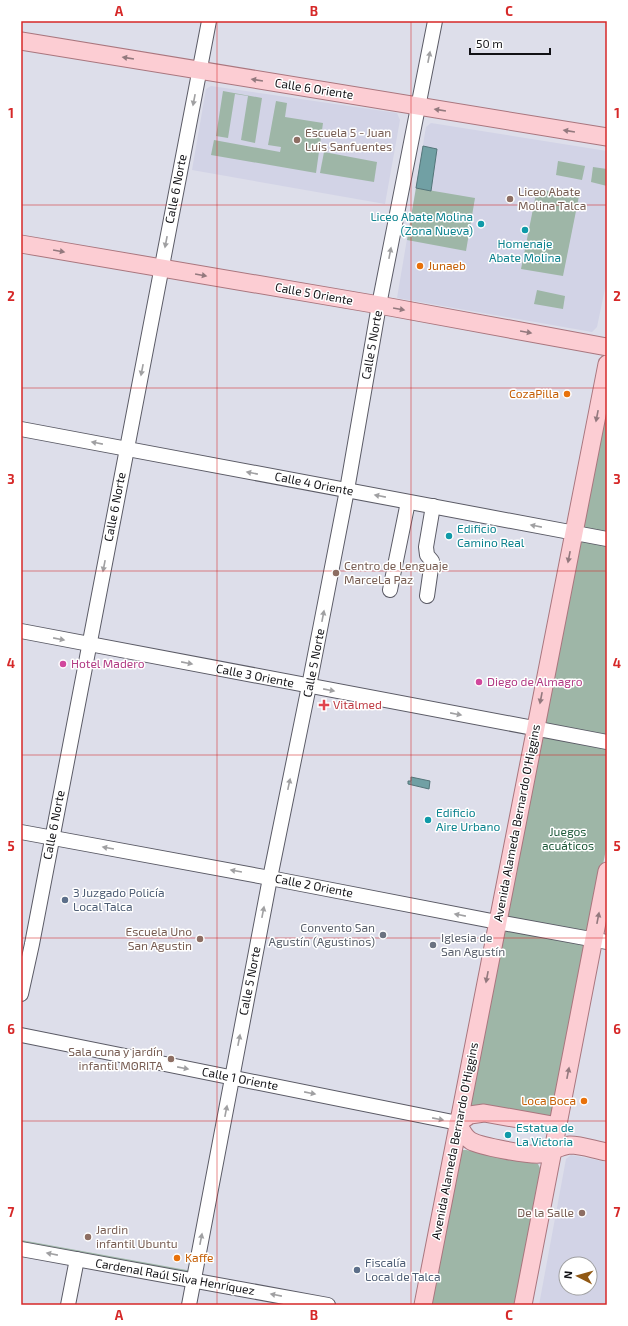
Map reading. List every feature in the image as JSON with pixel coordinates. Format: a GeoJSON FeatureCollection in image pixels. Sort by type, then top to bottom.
{"type":"FeatureCollection","features":[{"type":"Feature","properties":{"kind":"main road","name":"Calle 6 Oriente"},"geometry":{"type":"LineString","coordinates":[[21,40],[607,137]]}},
{"type":"Feature","properties":{"kind":"main road","name":"Calle 5 Oriente"},"geometry":{"type":"LineString","coordinates":[[21,244],[379,305],[607,347]]}},
{"type":"Feature","properties":{"kind":"main road","name":"Avenida Alameda Bernardo O'Higgins"},"geometry":{"type":"LineString","coordinates":[[423,1305],[607,364]]}},
{"type":"Feature","properties":{"kind":"main road"},"geometry":{"type":"LineString","coordinates":[[523,1305],[558,1126],[600,941],[607,871]]}},
{"type":"Feature","properties":{"kind":"main road"},"geometry":{"type":"LineString","coordinates":[[558,1126],[484,1113],[470,1115],[458,1123],[466,1136],[470,1140],[479,1144],[535,1155],[570,1145],[607,1152]]}},
{"type":"Feature","properties":{"kind":"street","name":"Calle 6 Norte"},"geometry":{"type":"LineString","coordinates":[[21,994],[209,21]]}},
{"type":"Feature","properties":{"kind":"street","name":"Calle 5 Norte"},"geometry":{"type":"LineString","coordinates":[[189,1305],[270,878],[310,686],[347,490],[379,305],[436,21]]}},
{"type":"Feature","properties":{"kind":"street","name":"Calle 4 Oriente"},"geometry":{"type":"LineString","coordinates":[[21,429],[607,539]]}},
{"type":"Feature","properties":{"kind":"street"},"geometry":{"type":"LineString","coordinates":[[390,590],[408,502]]}},
{"type":"Feature","properties":{"kind":"street"},"geometry":{"type":"LineString","coordinates":[[427,596],[432,561],[426,555],[426,547],[433,506]]}},
{"type":"Feature","properties":{"kind":"street","name":"Calle 3 Oriente"},"geometry":{"type":"LineString","coordinates":[[21,632],[607,742]]}},
{"type":"Feature","properties":{"kind":"street","name":"Calle 2 Oriente"},"geometry":{"type":"LineString","coordinates":[[21,832],[600,941]]}},
{"type":"Feature","properties":{"kind":"street","name":"Calle 1 Oriente"},"geometry":{"type":"LineString","coordinates":[[21,1035],[458,1123]]}},
{"type":"Feature","properties":{"kind":"street","name":"Cardenal Raúl Silva Henríquez"},"geometry":{"type":"LineString","coordinates":[[21,1249],[328,1305]]}},
{"type":"Feature","properties":{"kind":"street"},"geometry":{"type":"LineString","coordinates":[[68,1305],[77,1259]]}},
{"type":"Feature","properties":{"kind":"shaded area","name":"Escuela 5 - Juan Luis Sanfuentes"},"geometry":{"type":"Polygon","coordinates":[[[211,86],[397,113],[400,120],[385,204],[192,170],[206,89],[211,86]]]}},
{"type":"Feature","properties":{"kind":"shaded area","name":"Liceo Abate Molina Talca"},"geometry":{"type":"Polygon","coordinates":[[[431,123],[607,151],[607,279],[597,327],[592,332],[397,298],[426,127],[431,123]]]}},
{"type":"Feature","properties":{"kind":"shaded area"},"geometry":{"type":"Polygon","coordinates":[[[423,146],[437,149],[431,191],[416,188],[423,146]]]}},
{"type":"Feature","properties":{"kind":"shaded area"},"geometry":{"type":"Polygon","coordinates":[[[411,777],[430,781],[429,789],[408,784],[408,781],[411,781],[411,777]]]}},
{"type":"Feature","properties":{"kind":"shaded area","name":"De la Salle"},"geometry":{"type":"Polygon","coordinates":[[[571,1155],[607,1162],[607,1305],[539,1305],[566,1159],[571,1155]]]}},
{"type":"Feature","properties":{"kind":"green space"},"geometry":{"type":"Polygon","coordinates":[[[223,91],[262,98],[255,143],[241,140],[248,96],[235,94],[228,138],[216,136],[223,91]]]}},
{"type":"Feature","properties":{"kind":"green space"},"geometry":{"type":"Polygon","coordinates":[[[276,101],[287,103],[285,117],[323,123],[316,173],[211,155],[214,140],[280,152],[281,147],[268,145],[276,101]]]}},
{"type":"Feature","properties":{"kind":"green space"},"geometry":{"type":"Polygon","coordinates":[[[324,152],[377,162],[374,182],[320,173],[324,152]]]}},
{"type":"Feature","properties":{"kind":"green space"},"geometry":{"type":"Polygon","coordinates":[[[558,161],[585,166],[582,180],[556,175],[558,161]]]}},
{"type":"Feature","properties":{"kind":"green space"},"geometry":{"type":"Polygon","coordinates":[[[593,167],[607,169],[607,186],[591,182],[593,167]]]}},
{"type":"Feature","properties":{"kind":"green space"},"geometry":{"type":"Polygon","coordinates":[[[416,188],[475,198],[466,251],[407,240],[416,188]]]}},
{"type":"Feature","properties":{"kind":"green space"},"geometry":{"type":"Polygon","coordinates":[[[537,189],[579,196],[563,276],[521,269],[537,189]]]}},
{"type":"Feature","properties":{"kind":"green space"},"geometry":{"type":"Polygon","coordinates":[[[537,290],[565,296],[563,309],[534,304],[537,290]]]}},
{"type":"Feature","properties":{"kind":"green space","name":"Juegos acuáticos"},"geometry":{"type":"Polygon","coordinates":[[[607,391],[607,844],[555,1112],[547,1118],[470,1106],[607,391]]]}},
{"type":"Feature","properties":{"kind":"green space"},"geometry":{"type":"Polygon","coordinates":[[[463,1150],[538,1164],[543,1174],[517,1305],[429,1305],[461,1152],[463,1150]]]}},
{"type":"Feature","properties":{"kind":"green space"},"geometry":{"type":"Polygon","coordinates":[[[21,1240],[192,1271],[192,1277],[21,1246],[21,1240]]]}},
{"type":"Feature","properties":{"kind":"place","name":"Escuela 5 - Juan Luis Sanfuentes"},"geometry":{"type":"Point","coordinates":[297,140]}},
{"type":"Feature","properties":{"kind":"place","name":"Liceo Abate Molina Talca"},"geometry":{"type":"Point","coordinates":[510,199]}},
{"type":"Feature","properties":{"kind":"place","name":"Liceo Abate Molina (Zona Nueva)"},"geometry":{"type":"Point","coordinates":[481,224]}},
{"type":"Feature","properties":{"kind":"place","name":"Homenaje Abate Molina"},"geometry":{"type":"Point","coordinates":[525,230]}},
{"type":"Feature","properties":{"kind":"place","name":"Junaeb"},"geometry":{"type":"Point","coordinates":[420,266]}},
{"type":"Feature","properties":{"kind":"place","name":"CozaPilla"},"geometry":{"type":"Point","coordinates":[567,394]}},
{"type":"Feature","properties":{"kind":"place","name":"Edificio Camino Real"},"geometry":{"type":"Point","coordinates":[449,536]}},
{"type":"Feature","properties":{"kind":"place","name":"Centro de Lenguaje MarceLa Paz"},"geometry":{"type":"Point","coordinates":[336,573]}},
{"type":"Feature","properties":{"kind":"place","name":"Hotel Madero"},"geometry":{"type":"Point","coordinates":[63,664]}},
{"type":"Feature","properties":{"kind":"place","name":"Diego de Almagro"},"geometry":{"type":"Point","coordinates":[479,682]}},
{"type":"Feature","properties":{"kind":"place","name":"Vitalmed"},"geometry":{"type":"Point","coordinates":[324,705]}},
{"type":"Feature","properties":{"kind":"place","name":"Edificio Aire Urbano"},"geometry":{"type":"Point","coordinates":[428,820]}},
{"type":"Feature","properties":{"kind":"place","name":"3 Juzgado Policía Local Talca"},"geometry":{"type":"Point","coordinates":[65,900]}},
{"type":"Feature","properties":{"kind":"place","name":"Convento San Agustín (Agustinos)"},"geometry":{"type":"Point","coordinates":[383,935]}},
{"type":"Feature","properties":{"kind":"place","name":"Escuela Uno San Agustin"},"geometry":{"type":"Point","coordinates":[200,939]}},
{"type":"Feature","properties":{"kind":"place","name":"Iglesia de San Agustín"},"geometry":{"type":"Point","coordinates":[433,945]}},
{"type":"Feature","properties":{"kind":"place","name":"Sala cuna y jardín infantil MORITA"},"geometry":{"type":"Point","coordinates":[171,1059]}},
{"type":"Feature","properties":{"kind":"place","name":"Loca Boca"},"geometry":{"type":"Point","coordinates":[584,1101]}},
{"type":"Feature","properties":{"kind":"place","name":"Estatua de La Victoria"},"geometry":{"type":"Point","coordinates":[508,1135]}},
{"type":"Feature","properties":{"kind":"place","name":"De la Salle"},"geometry":{"type":"Point","coordinates":[582,1213]}},
{"type":"Feature","properties":{"kind":"place","name":"Jardin infantil Ubuntu"},"geometry":{"type":"Point","coordinates":[88,1237]}},
{"type":"Feature","properties":{"kind":"place","name":"Kaffe"},"geometry":{"type":"Point","coordinates":[177,1258]}},
{"type":"Feature","properties":{"kind":"place","name":"Fiscalía Local de Talca"},"geometry":{"type":"Point","coordinates":[357,1270]}}]}
